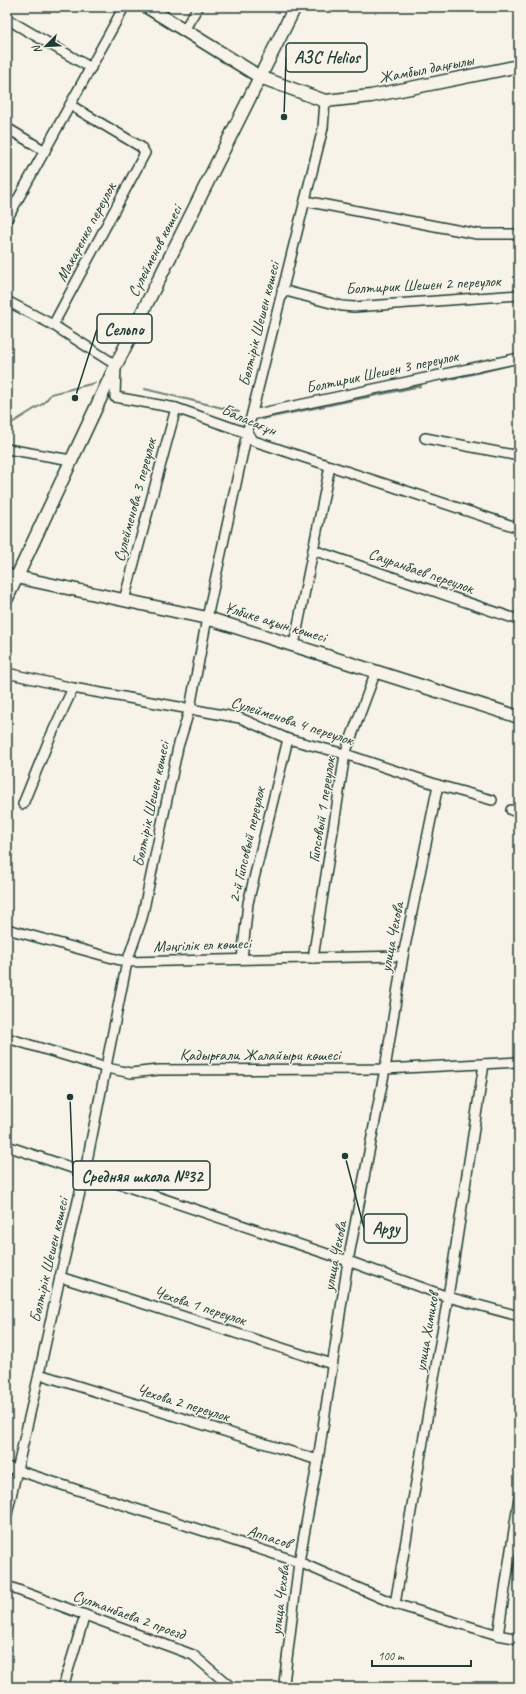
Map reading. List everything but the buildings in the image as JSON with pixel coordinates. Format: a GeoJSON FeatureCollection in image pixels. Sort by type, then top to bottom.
{"type":"FeatureCollection","features":[{"type":"Feature","properties":{"kind":"main road","name":"Жамбыл даңғылы"},"geometry":{"type":"LineString","coordinates":[[147,7],[260,77],[326,101],[371,96],[519,66]]}},
{"type":"Feature","properties":{"kind":"main road","name":"Сүлейменов көшесі"},"geometry":{"type":"LineString","coordinates":[[7,598],[12,575],[71,460],[116,365],[295,7]]}},
{"type":"Feature","properties":{"kind":"main road","name":"Ұлбике ақын көшесі"},"geometry":{"type":"LineString","coordinates":[[12,575],[207,618],[519,717]]}},
{"type":"Feature","properties":{"kind":"street"},"geometry":{"type":"LineString","coordinates":[[7,218],[124,7]]}},
{"type":"Feature","properties":{"kind":"street"},"geometry":{"type":"LineString","coordinates":[[184,30],[198,7]]}},
{"type":"Feature","properties":{"kind":"street"},"geometry":{"type":"LineString","coordinates":[[7,19],[91,68]]}},
{"type":"Feature","properties":{"kind":"street","name":"Бөлтірік Шешен көшесі"},"geometry":{"type":"LineString","coordinates":[[7,1514],[60,1277],[86,1172],[127,962],[142,918],[178,747],[190,708],[207,618],[252,415],[323,128],[326,101]]}},
{"type":"Feature","properties":{"kind":"street","name":"Макаренко переулок"},"geometry":{"type":"LineString","coordinates":[[54,325],[145,153],[141,147],[70,105]]}},
{"type":"Feature","properties":{"kind":"street"},"geometry":{"type":"LineString","coordinates":[[7,128],[45,151]]}},
{"type":"Feature","properties":{"kind":"street"},"geometry":{"type":"LineString","coordinates":[[305,200],[477,234],[519,234]]}},
{"type":"Feature","properties":{"kind":"street","name":"Болтирик Шешен 2 переулок"},"geometry":{"type":"LineString","coordinates":[[282,290],[348,306],[374,306],[519,295]]}},
{"type":"Feature","properties":{"kind":"street"},"geometry":{"type":"LineString","coordinates":[[7,301],[54,325],[116,365]]}},
{"type":"Feature","properties":{"kind":"street","name":"Болтирик Шешен 3 переулок"},"geometry":{"type":"LineString","coordinates":[[252,415],[519,358]]}},
{"type":"Feature","properties":{"kind":"street","name":"Баласағұн"},"geometry":{"type":"LineString","coordinates":[[116,365],[115,396],[176,408],[248,433],[254,441],[519,528]]}},
{"type":"Feature","properties":{"kind":"street","name":"Сулейменова 3 переулок"},"geometry":{"type":"LineString","coordinates":[[124,600],[176,408]]}},
{"type":"Feature","properties":{"kind":"street"},"geometry":{"type":"LineString","coordinates":[[425,438],[519,456]]}},
{"type":"Feature","properties":{"kind":"street"},"geometry":{"type":"LineString","coordinates":[[7,449],[71,460]]}},
{"type":"Feature","properties":{"kind":"street"},"geometry":{"type":"LineString","coordinates":[[294,645],[330,466]]}},
{"type":"Feature","properties":{"kind":"street","name":"Сауранбаев переулок"},"geometry":{"type":"LineString","coordinates":[[313,550],[519,620]]}},
{"type":"Feature","properties":{"kind":"street","name":"Гипсовый 1 переулок"},"geometry":{"type":"LineString","coordinates":[[314,958],[345,754],[376,671]]}},
{"type":"Feature","properties":{"kind":"street","name":"Сулейменова 4 переулок"},"geometry":{"type":"LineString","coordinates":[[7,673],[73,688],[240,718],[288,739],[345,754],[438,785],[492,800]]}},
{"type":"Feature","properties":{"kind":"street"},"geometry":{"type":"LineString","coordinates":[[23,804],[49,740],[73,688]]}},
{"type":"Feature","properties":{"kind":"street","name":"2-й Гипсовый переулок"},"geometry":{"type":"LineString","coordinates":[[242,959],[248,903],[288,739]]}},
{"type":"Feature","properties":{"kind":"street","name":"улица Чехова"},"geometry":{"type":"LineString","coordinates":[[283,1686],[299,1562],[318,1460],[348,1261],[385,1069],[403,956],[438,785]]}},
{"type":"Feature","properties":{"kind":"street","name":"Мәңгілік ел көшесі"},"geometry":{"type":"LineString","coordinates":[[7,929],[127,962],[403,956]]}},
{"type":"Feature","properties":{"kind":"street","name":"Қадырғали Жалайыри көшесі"},"geometry":{"type":"LineString","coordinates":[[7,1038],[132,1074],[158,1070],[385,1069],[519,1062]]}},
{"type":"Feature","properties":{"kind":"street","name":"улица Химиков"},"geometry":{"type":"LineString","coordinates":[[395,1604],[448,1297],[484,1064]]}},
{"type":"Feature","properties":{"kind":"street"},"geometry":{"type":"LineString","coordinates":[[7,1146],[348,1261],[448,1297],[519,1316]]}},
{"type":"Feature","properties":{"kind":"street","name":"Чехова 1 переулок"},"geometry":{"type":"LineString","coordinates":[[60,1277],[332,1364]]}},
{"type":"Feature","properties":{"kind":"street","name":"Чехова 2 переулок"},"geometry":{"type":"LineString","coordinates":[[39,1374],[318,1460]]}},
{"type":"Feature","properties":{"kind":"street","name":"Аппасов"},"geometry":{"type":"LineString","coordinates":[[7,1467],[299,1562],[395,1604],[498,1635],[519,1639]]}},
{"type":"Feature","properties":{"kind":"street"},"geometry":{"type":"LineString","coordinates":[[498,1635],[519,1497]]}},
{"type":"Feature","properties":{"kind":"street","name":"Султанбаева 2 проезд"},"geometry":{"type":"LineString","coordinates":[[7,1586],[193,1655],[221,1678],[229,1687]]}},
{"type":"Feature","properties":{"kind":"street"},"geometry":{"type":"LineString","coordinates":[[64,1687],[85,1615]]}},
{"type":"Feature","properties":{"kind":"waterway"},"geometry":{"type":"LineString","coordinates":[[443,381],[519,363]]}},
{"type":"Feature","properties":{"kind":"waterway"},"geometry":{"type":"LineString","coordinates":[[7,426],[44,403],[51,394],[95,383]]}},
{"type":"Feature","properties":{"kind":"waterway"},"geometry":{"type":"LineString","coordinates":[[262,419],[421,386]]}},
{"type":"Feature","properties":{"kind":"waterway"},"geometry":{"type":"LineString","coordinates":[[145,389],[239,412]]}},
{"type":"Feature","properties":{"kind":"place","name":"АЗС Helios"},"geometry":{"type":"Point","coordinates":[284,117]}},
{"type":"Feature","properties":{"kind":"place","name":"Сельпо"},"geometry":{"type":"Point","coordinates":[75,398]}},
{"type":"Feature","properties":{"kind":"place","name":"Средняя школа №32"},"geometry":{"type":"Point","coordinates":[70,1097]}},
{"type":"Feature","properties":{"kind":"place","name":"Арзу"},"geometry":{"type":"Point","coordinates":[345,1156]}}]}
